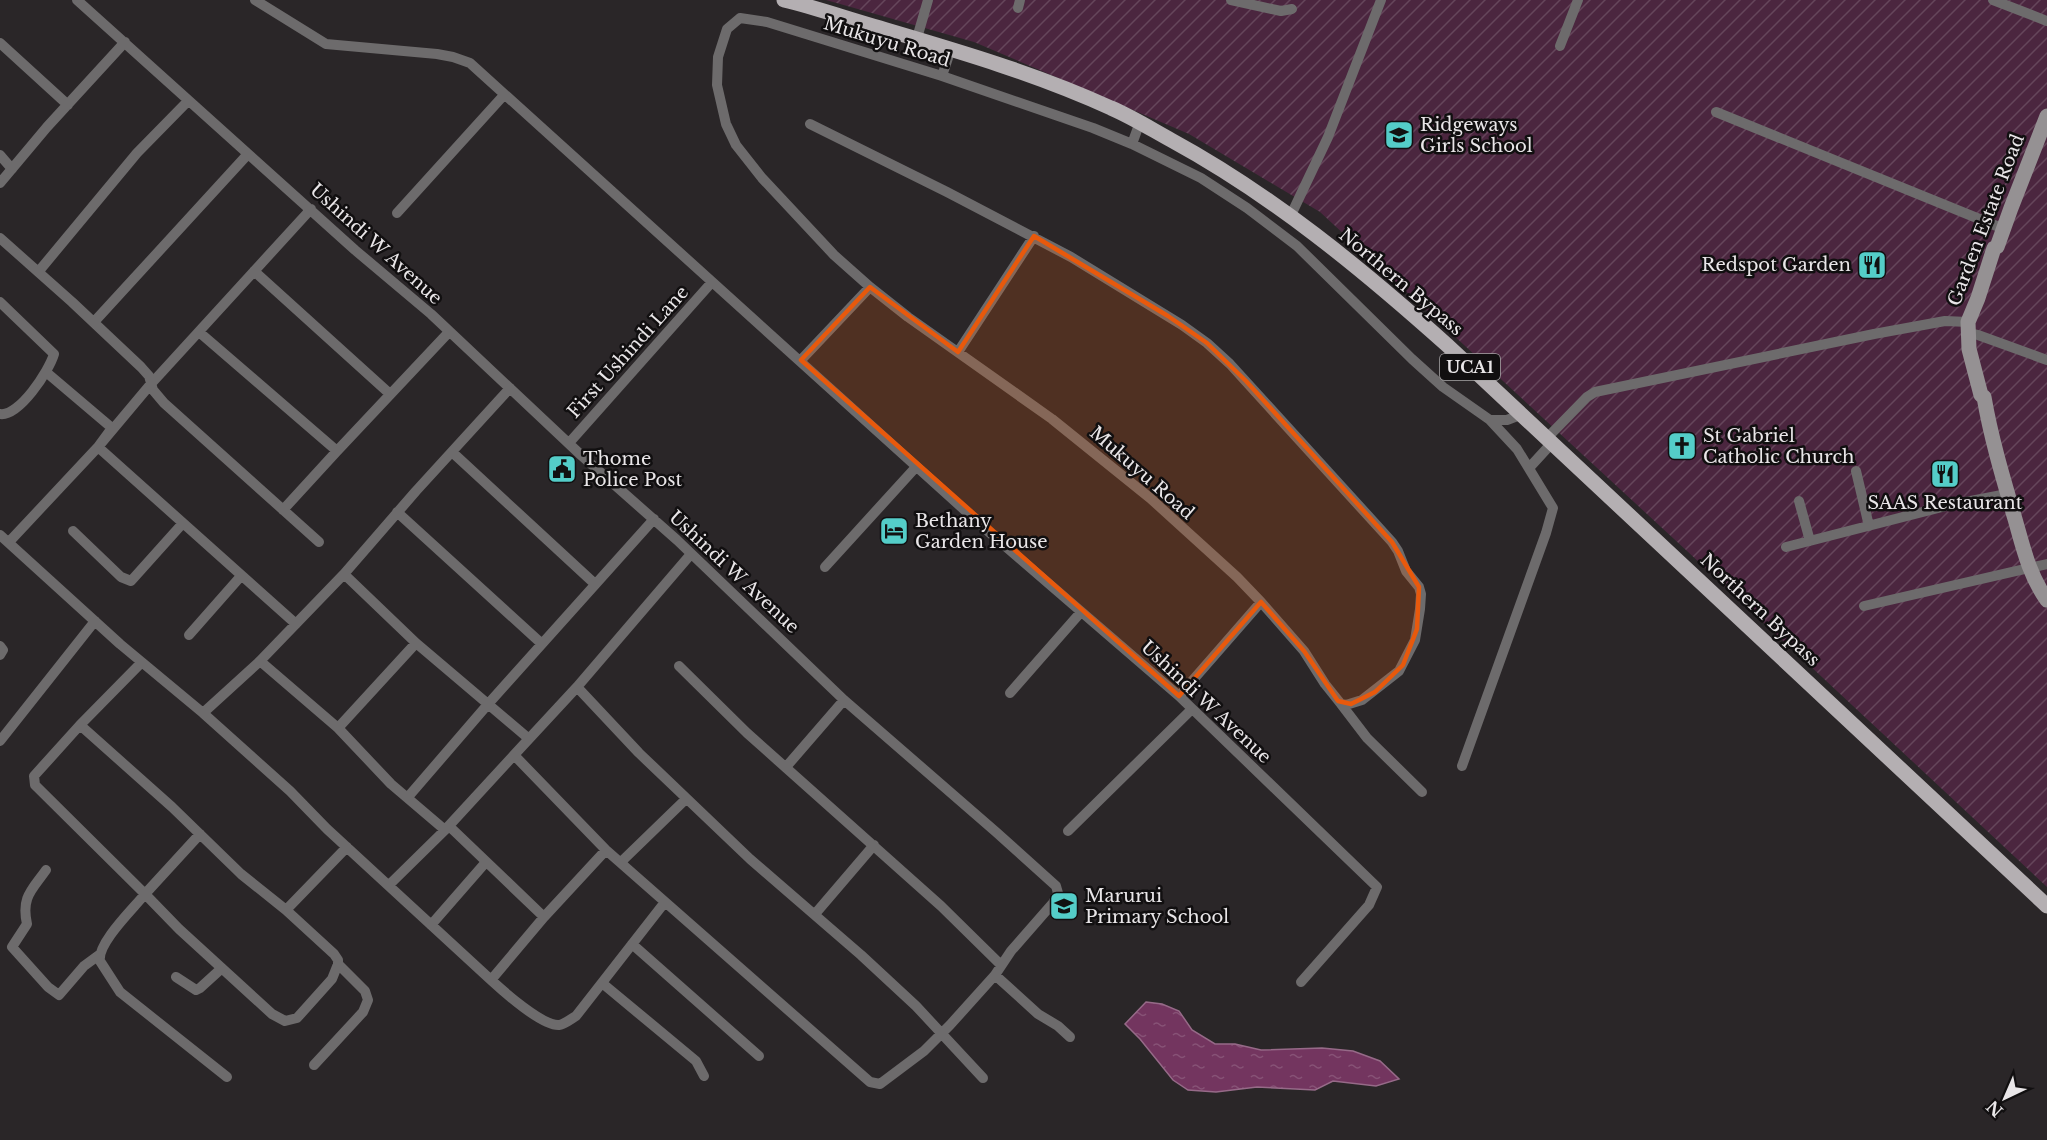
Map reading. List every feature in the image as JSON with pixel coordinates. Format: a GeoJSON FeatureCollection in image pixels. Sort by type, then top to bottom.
{"type":"FeatureCollection","features":[{"type":"Feature","properties":{"kind":"main road","name":"Northern Bypass"},"geometry":{"type":"LineString","coordinates":[[784,0],[951,49],[1054,84],[1112,108],[1225,171],[1291,215],[1429,329],[2047,906]]}},
{"type":"Feature","properties":{"kind":"street","name":"Ushindi W Avenue"},"geometry":{"type":"LineString","coordinates":[[255,0],[326,44],[437,54],[463,60],[477,69],[916,466],[1179,696],[1377,887],[1369,904],[1301,982]]}},
{"type":"Feature","properties":{"kind":"street"},"geometry":{"type":"LineString","coordinates":[[917,38],[928,0]]}},
{"type":"Feature","properties":{"kind":"street"},"geometry":{"type":"LineString","coordinates":[[1231,0],[1281,11],[1292,9]]}},
{"type":"Feature","properties":{"kind":"street"},"geometry":{"type":"LineString","coordinates":[[1291,215],[1328,136],[1381,0]]}},
{"type":"Feature","properties":{"kind":"street"},"geometry":{"type":"LineString","coordinates":[[1560,46],[1578,0]]}},
{"type":"Feature","properties":{"kind":"street"},"geometry":{"type":"LineString","coordinates":[[1993,0],[2047,21]]}},
{"type":"Feature","properties":{"kind":"street","name":"Ushindi W Avenue"},"geometry":{"type":"LineString","coordinates":[[82,2],[188,101],[449,332],[654,519],[844,699],[980,817],[1058,890],[1053,903],[995,975],[941,1034],[899,1071],[878,1085],[870,1082],[665,902]]}},
{"type":"Feature","properties":{"kind":"street","name":"Mukuyu Road"},"geometry":{"type":"LineString","coordinates":[[1422,792],[1367,738],[1304,651],[1237,577],[1108,463],[1024,398],[870,287],[819,240],[762,178],[736,145],[726,124],[717,85],[718,57],[727,29],[736,20],[750,18],[942,76],[1094,128],[1132,144],[1207,182],[1297,246],[1425,372],[1490,420],[1517,449],[1552,504],[1552,515],[1462,766]]}},
{"type":"Feature","properties":{"kind":"street"},"geometry":{"type":"LineString","coordinates":[[0,183],[124,42]]}},
{"type":"Feature","properties":{"kind":"street"},"geometry":{"type":"LineString","coordinates":[[0,44],[68,105]]}},
{"type":"Feature","properties":{"kind":"street"},"geometry":{"type":"LineString","coordinates":[[942,76],[951,49]]}},
{"type":"Feature","properties":{"kind":"street"},"geometry":{"type":"LineString","coordinates":[[397,213],[504,94]]}},
{"type":"Feature","properties":{"kind":"street"},"geometry":{"type":"LineString","coordinates":[[39,271],[137,153],[188,101]]}},
{"type":"Feature","properties":{"kind":"street"},"geometry":{"type":"LineString","coordinates":[[1716,112],[2004,229]]}},
{"type":"Feature","properties":{"kind":"street","name":"Garden Estate Road"},"geometry":{"type":"LineString","coordinates":[[2047,116],[1997,247],[1994,248],[1968,322],[1972,364],[1981,396],[1984,397],[2007,494],[2030,570],[2047,600]]}},
{"type":"Feature","properties":{"kind":"street"},"geometry":{"type":"LineString","coordinates":[[1132,144],[1140,122]]}},
{"type":"Feature","properties":{"kind":"street"},"geometry":{"type":"LineString","coordinates":[[810,124],[1034,236],[1087,266],[1207,343],[1230,364],[1355,499],[1398,551],[1404,568],[1419,587],[1421,594],[1414,640],[1403,665],[1386,683],[1362,700],[1346,705],[1341,704]]}},
{"type":"Feature","properties":{"kind":"street"},"geometry":{"type":"LineString","coordinates":[[94,322],[248,154]]}},
{"type":"Feature","properties":{"kind":"street"},"geometry":{"type":"LineString","coordinates":[[0,155],[12,169]]}},
{"type":"Feature","properties":{"kind":"street"},"geometry":{"type":"LineString","coordinates":[[9,542],[98,447],[150,385],[311,209]]}},
{"type":"Feature","properties":{"kind":"street"},"geometry":{"type":"LineString","coordinates":[[1297,246],[1308,230]]}},
{"type":"Feature","properties":{"kind":"street"},"geometry":{"type":"LineString","coordinates":[[958,352],[1034,236]]}},
{"type":"Feature","properties":{"kind":"street"},"geometry":{"type":"LineString","coordinates":[[0,238],[39,271],[147,372],[150,385],[164,403],[319,542]]}},
{"type":"Feature","properties":{"kind":"street"},"geometry":{"type":"LineString","coordinates":[[254,271],[390,394]]}},
{"type":"Feature","properties":{"kind":"street","name":"First Ushindi Lane"},"geometry":{"type":"LineString","coordinates":[[569,443],[712,282]]}},
{"type":"Feature","properties":{"kind":"street"},"geometry":{"type":"LineString","coordinates":[[801,360],[870,287]]}},
{"type":"Feature","properties":{"kind":"street"},"geometry":{"type":"LineString","coordinates":[[0,302],[53,352],[54,356],[40,382],[14,410],[7,414],[0,414]]}},
{"type":"Feature","properties":{"kind":"street"},"geometry":{"type":"LineString","coordinates":[[1529,468],[1587,397],[1595,392],[1874,334],[1945,321],[1968,322]]}},
{"type":"Feature","properties":{"kind":"street"},"geometry":{"type":"LineString","coordinates":[[199,332],[337,451]]}},
{"type":"Feature","properties":{"kind":"street"},"geometry":{"type":"LineString","coordinates":[[284,510],[449,332]]}},
{"type":"Feature","properties":{"kind":"street"},"geometry":{"type":"LineString","coordinates":[[1968,338],[1974,334],[1978,335],[2047,360]]}},
{"type":"Feature","properties":{"kind":"street"},"geometry":{"type":"LineString","coordinates":[[46,372],[112,428],[98,447]]}},
{"type":"Feature","properties":{"kind":"street"},"geometry":{"type":"LineString","coordinates":[[203,713],[260,661],[344,574],[510,388]]}},
{"type":"Feature","properties":{"kind":"street"},"geometry":{"type":"LineString","coordinates":[[1490,420],[1507,420],[1520,415]]}},
{"type":"Feature","properties":{"kind":"street"},"geometry":{"type":"LineString","coordinates":[[98,447],[296,624]]}},
{"type":"Feature","properties":{"kind":"street"},"geometry":{"type":"LineString","coordinates":[[452,452],[595,584]]}},
{"type":"Feature","properties":{"kind":"street"},"geometry":{"type":"LineString","coordinates":[[825,567],[916,466]]}},
{"type":"Feature","properties":{"kind":"street"},"geometry":{"type":"LineString","coordinates":[[1856,471],[1869,526]]}},
{"type":"Feature","properties":{"kind":"street"},"geometry":{"type":"LineString","coordinates":[[1786,547],[1950,505],[2007,494]]}},
{"type":"Feature","properties":{"kind":"street"},"geometry":{"type":"LineString","coordinates":[[1798,501],[1810,541]]}},
{"type":"Feature","properties":{"kind":"street"},"geometry":{"type":"LineString","coordinates":[[397,512],[542,644]]}},
{"type":"Feature","properties":{"kind":"street"},"geometry":{"type":"LineString","coordinates":[[408,797],[654,519]]}},
{"type":"Feature","properties":{"kind":"street"},"geometry":{"type":"LineString","coordinates":[[74,531],[121,577],[131,581],[183,523]]}},
{"type":"Feature","properties":{"kind":"street"},"geometry":{"type":"LineString","coordinates":[[0,535],[141,663],[203,713],[290,792],[502,991],[548,1023],[560,1025],[576,1016],[665,902],[606,850],[514,755]]}},
{"type":"Feature","properties":{"kind":"street"},"geometry":{"type":"LineString","coordinates":[[389,885],[447,828],[577,687],[691,554]]}},
{"type":"Feature","properties":{"kind":"street"},"geometry":{"type":"LineString","coordinates":[[1863,606],[2030,570],[2047,564]]}},
{"type":"Feature","properties":{"kind":"street"},"geometry":{"type":"LineString","coordinates":[[344,574],[416,643],[528,738]]}},
{"type":"Feature","properties":{"kind":"street"},"geometry":{"type":"LineString","coordinates":[[189,635],[241,576]]}},
{"type":"Feature","properties":{"kind":"street"},"geometry":{"type":"LineString","coordinates":[[1179,696],[1261,602]]}},
{"type":"Feature","properties":{"kind":"street"},"geometry":{"type":"LineString","coordinates":[[1010,693],[1081,612]]}},
{"type":"Feature","properties":{"kind":"street"},"geometry":{"type":"LineString","coordinates":[[0,741],[95,621]]}},
{"type":"Feature","properties":{"kind":"street"},"geometry":{"type":"LineString","coordinates":[[338,728],[416,643]]}},
{"type":"Feature","properties":{"kind":"street"},"geometry":{"type":"LineString","coordinates":[[0,646],[3,650],[0,655]]}},
{"type":"Feature","properties":{"kind":"street"},"geometry":{"type":"LineString","coordinates":[[260,661],[338,728],[378,771],[486,862],[544,917]]}},
{"type":"Feature","properties":{"kind":"street"},"geometry":{"type":"LineString","coordinates":[[80,725],[241,874],[286,910],[334,954],[338,964],[332,979],[297,1018],[285,1021],[272,1014],[145,894],[35,785],[34,776],[80,725],[141,663]]}},
{"type":"Feature","properties":{"kind":"street"},"geometry":{"type":"LineString","coordinates":[[679,666],[747,733],[961,924],[1001,965]]}},
{"type":"Feature","properties":{"kind":"street"},"geometry":{"type":"LineString","coordinates":[[577,687],[639,753],[686,798],[768,875],[815,914],[916,1006],[983,1078]]}},
{"type":"Feature","properties":{"kind":"street"},"geometry":{"type":"LineString","coordinates":[[786,767],[844,699]]}},
{"type":"Feature","properties":{"kind":"street"},"geometry":{"type":"LineString","coordinates":[[1068,831],[1192,709]]}},
{"type":"Feature","properties":{"kind":"street"},"geometry":{"type":"LineString","coordinates":[[621,862],[686,798]]}},
{"type":"Feature","properties":{"kind":"street"},"geometry":{"type":"LineString","coordinates":[[46,870],[27,898],[24,909],[27,924],[12,947],[48,987],[59,995],[84,966],[99,955],[109,938],[145,894],[200,834]]}},
{"type":"Feature","properties":{"kind":"street"},"geometry":{"type":"LineString","coordinates":[[815,914],[874,845]]}},
{"type":"Feature","properties":{"kind":"street"},"geometry":{"type":"LineString","coordinates":[[286,910],[346,847]]}},
{"type":"Feature","properties":{"kind":"street"},"geometry":{"type":"LineString","coordinates":[[490,980],[606,850]]}},
{"type":"Feature","properties":{"kind":"street"},"geometry":{"type":"LineString","coordinates":[[431,925],[486,862]]}},
{"type":"Feature","properties":{"kind":"street"},"geometry":{"type":"LineString","coordinates":[[632,944],[759,1056]]}},
{"type":"Feature","properties":{"kind":"street"},"geometry":{"type":"LineString","coordinates":[[99,955],[103,969],[120,992],[227,1077]]}},
{"type":"Feature","properties":{"kind":"street"},"geometry":{"type":"LineString","coordinates":[[314,1065],[363,1012],[368,1000],[365,991],[338,964]]}},
{"type":"Feature","properties":{"kind":"street"},"geometry":{"type":"LineString","coordinates":[[176,976],[196,990],[222,968]]}},
{"type":"Feature","properties":{"kind":"street"},"geometry":{"type":"LineString","coordinates":[[995,975],[1038,1014],[1058,1026],[1070,1037]]}},
{"type":"Feature","properties":{"kind":"street"},"geometry":{"type":"LineString","coordinates":[[602,983],[696,1060],[704,1076]]}},
{"type":"Feature","properties":{"kind":"highlighted area"},"geometry":{"type":"Polygon","coordinates":[[[1034,236],[1168,316],[1207,343],[1246,381],[1392,542],[1419,587],[1417,629],[1403,665],[1375,692],[1351,704],[1338,701],[1304,651],[1261,602],[1179,696],[801,360],[870,287],[958,352],[1034,236]]]}},
{"type":"Feature","properties":{"kind":"shaded area"},"geometry":{"type":"Polygon","coordinates":[[[826,0],[2047,0],[2047,887],[1320,212],[1189,134],[974,42],[826,0]]]}},
{"type":"Feature","properties":{"kind":"water"},"geometry":{"type":"Polygon","coordinates":[[[1146,1002],[1162,1004],[1179,1011],[1192,1030],[1215,1044],[1235,1044],[1261,1050],[1322,1048],[1353,1051],[1380,1061],[1399,1079],[1376,1086],[1333,1081],[1315,1090],[1257,1087],[1216,1092],[1188,1090],[1173,1080],[1125,1024],[1146,1002]]]}},
{"type":"Feature","properties":{"kind":"place","name":"Ridgeways Girls School"},"geometry":{"type":"Point","coordinates":[1399,135]}},
{"type":"Feature","properties":{"kind":"place","name":"Redspot Garden"},"geometry":{"type":"Point","coordinates":[1872,265]}},
{"type":"Feature","properties":{"kind":"place","name":"St Gabriel Catholic Church"},"geometry":{"type":"Point","coordinates":[1682,446]}},
{"type":"Feature","properties":{"kind":"place","name":"Thome Police Post"},"geometry":{"type":"Point","coordinates":[562,469]}},
{"type":"Feature","properties":{"kind":"place","name":"SAAS Restaurant"},"geometry":{"type":"Point","coordinates":[1945,474]}},
{"type":"Feature","properties":{"kind":"place","name":"Bethany Garden House"},"geometry":{"type":"Point","coordinates":[894,531]}},
{"type":"Feature","properties":{"kind":"place","name":"Marurui Primary School"},"geometry":{"type":"Point","coordinates":[1064,906]}}]}
